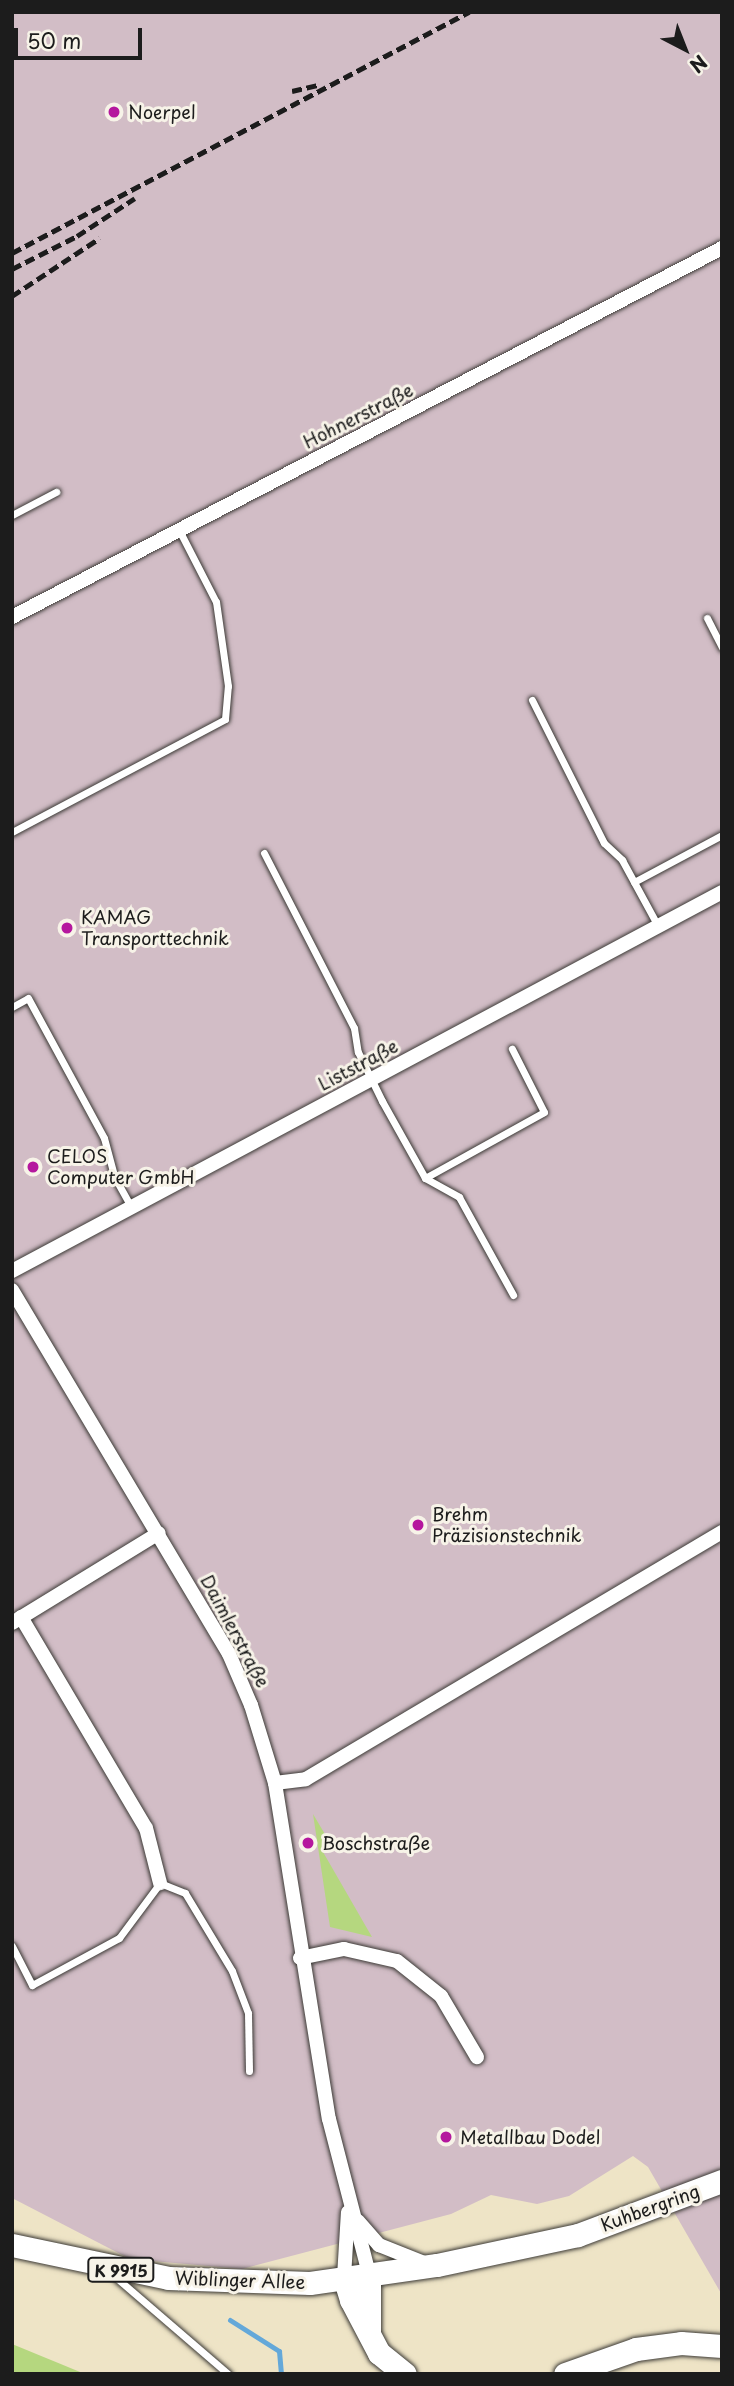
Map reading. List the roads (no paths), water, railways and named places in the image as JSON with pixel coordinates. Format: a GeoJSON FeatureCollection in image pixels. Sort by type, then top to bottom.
{"type":"FeatureCollection","features":[{"type":"Feature","properties":{"kind":"main road","name":"Kuhbergring"},"geometry":{"type":"LineString","coordinates":[[437,2265],[578,2235],[722,2181]]}},
{"type":"Feature","properties":{"kind":"main road","name":"Wiblinger Allee"},"geometry":{"type":"LineString","coordinates":[[12,2245],[104,2267],[231,2284],[306,2283],[437,2265]]}},
{"type":"Feature","properties":{"kind":"main road"},"geometry":{"type":"LineString","coordinates":[[369,2274],[369,2333]]}},
{"type":"Feature","properties":{"kind":"main road"},"geometry":{"type":"LineString","coordinates":[[344,2277],[379,2353],[398,2372]]}},
{"type":"Feature","properties":{"kind":"main road"},"geometry":{"type":"LineString","coordinates":[[306,2283],[331,2294],[369,2333]]}},
{"type":"Feature","properties":{"kind":"main road"},"geometry":{"type":"LineString","coordinates":[[565,2374],[635,2349],[681,2343],[722,2346]]}},
{"type":"Feature","properties":{"kind":"street","name":"Hohnerstraße"},"geometry":{"type":"LineString","coordinates":[[12,617],[722,248]]}},
{"type":"Feature","properties":{"kind":"street","name":"Liststraße"},"geometry":{"type":"LineString","coordinates":[[12,1271],[722,892]]}},
{"type":"Feature","properties":{"kind":"street","name":"Daimlerstraße"},"geometry":{"type":"LineString","coordinates":[[12,1290],[229,1654],[251,1704],[275,1783],[300,1958],[349,2204],[369,2274]]}},
{"type":"Feature","properties":{"kind":"street"},"geometry":{"type":"LineString","coordinates":[[275,1783],[306,1779],[722,1532]]}},
{"type":"Feature","properties":{"kind":"street"},"geometry":{"type":"LineString","coordinates":[[159,1533],[47,1598],[17,1620],[146,1828],[160,1883]]}},
{"type":"Feature","properties":{"kind":"street"},"geometry":{"type":"LineString","coordinates":[[300,1958],[344,1950],[397,1961],[441,1996],[477,2057]]}},
{"type":"Feature","properties":{"kind":"street","name":"Daimlerstraße"},"geometry":{"type":"LineString","coordinates":[[349,2204],[379,2245],[412,2261],[437,2265]]}},
{"type":"Feature","properties":{"kind":"street","name":"Daimlerstraße"},"geometry":{"type":"LineString","coordinates":[[344,2277],[349,2204]]}},
{"type":"Feature","properties":{"kind":"lane"},"geometry":{"type":"LineString","coordinates":[[12,515],[56,492]]}},
{"type":"Feature","properties":{"kind":"lane"},"geometry":{"type":"LineString","coordinates":[[12,832],[225,719],[228,686],[216,602],[179,530]]}},
{"type":"Feature","properties":{"kind":"lane"},"geometry":{"type":"LineString","coordinates":[[707,618],[722,646]]}},
{"type":"Feature","properties":{"kind":"lane"},"geometry":{"type":"LineString","coordinates":[[532,700],[604,844],[622,860],[658,926]]}},
{"type":"Feature","properties":{"kind":"lane"},"geometry":{"type":"LineString","coordinates":[[634,882],[722,835]]}},
{"type":"Feature","properties":{"kind":"lane"},"geometry":{"type":"LineString","coordinates":[[264,853],[354,1028],[358,1052],[425,1178],[459,1197],[513,1295]]}},
{"type":"Feature","properties":{"kind":"lane"},"geometry":{"type":"LineString","coordinates":[[12,1007],[28,998],[104,1138],[114,1176],[131,1207]]}},
{"type":"Feature","properties":{"kind":"lane"},"geometry":{"type":"LineString","coordinates":[[425,1178],[544,1112],[512,1049]]}},
{"type":"Feature","properties":{"kind":"lane"},"geometry":{"type":"LineString","coordinates":[[12,1946],[32,1985],[120,1938],[160,1883],[185,1893],[232,1970],[248,2013],[249,2071]]}},
{"type":"Feature","properties":{"kind":"lane"},"geometry":{"type":"LineString","coordinates":[[104,2267],[228,2374]]}},
{"type":"Feature","properties":{"kind":"waterway"},"geometry":{"type":"LineString","coordinates":[[230,2320],[279,2351],[281,2374]]}},
{"type":"Feature","properties":{"kind":"railway"},"geometry":{"type":"LineString","coordinates":[[12,253],[469,12]]}},
{"type":"Feature","properties":{"kind":"railway"},"geometry":{"type":"LineString","coordinates":[[292,91],[318,85]]}},
{"type":"Feature","properties":{"kind":"railway"},"geometry":{"type":"LineString","coordinates":[[12,269],[77,236],[135,198]]}},
{"type":"Feature","properties":{"kind":"railway"},"geometry":{"type":"LineString","coordinates":[[12,296],[100,238]]}},
{"type":"Feature","properties":{"kind":"place","name":"Noerpel"},"geometry":{"type":"Point","coordinates":[114,112]}},
{"type":"Feature","properties":{"kind":"place","name":"KAMAG Transporttechnik"},"geometry":{"type":"Point","coordinates":[67,928]}},
{"type":"Feature","properties":{"kind":"place","name":"CELOS Computer GmbH"},"geometry":{"type":"Point","coordinates":[33,1167]}},
{"type":"Feature","properties":{"kind":"place","name":"Brehm Präzisionstechnik"},"geometry":{"type":"Point","coordinates":[418,1525]}},
{"type":"Feature","properties":{"kind":"place","name":"Boschstraße"},"geometry":{"type":"Point","coordinates":[308,1843]}},
{"type":"Feature","properties":{"kind":"place","name":"Metallbau Dodel"},"geometry":{"type":"Point","coordinates":[446,2137]}}]}
